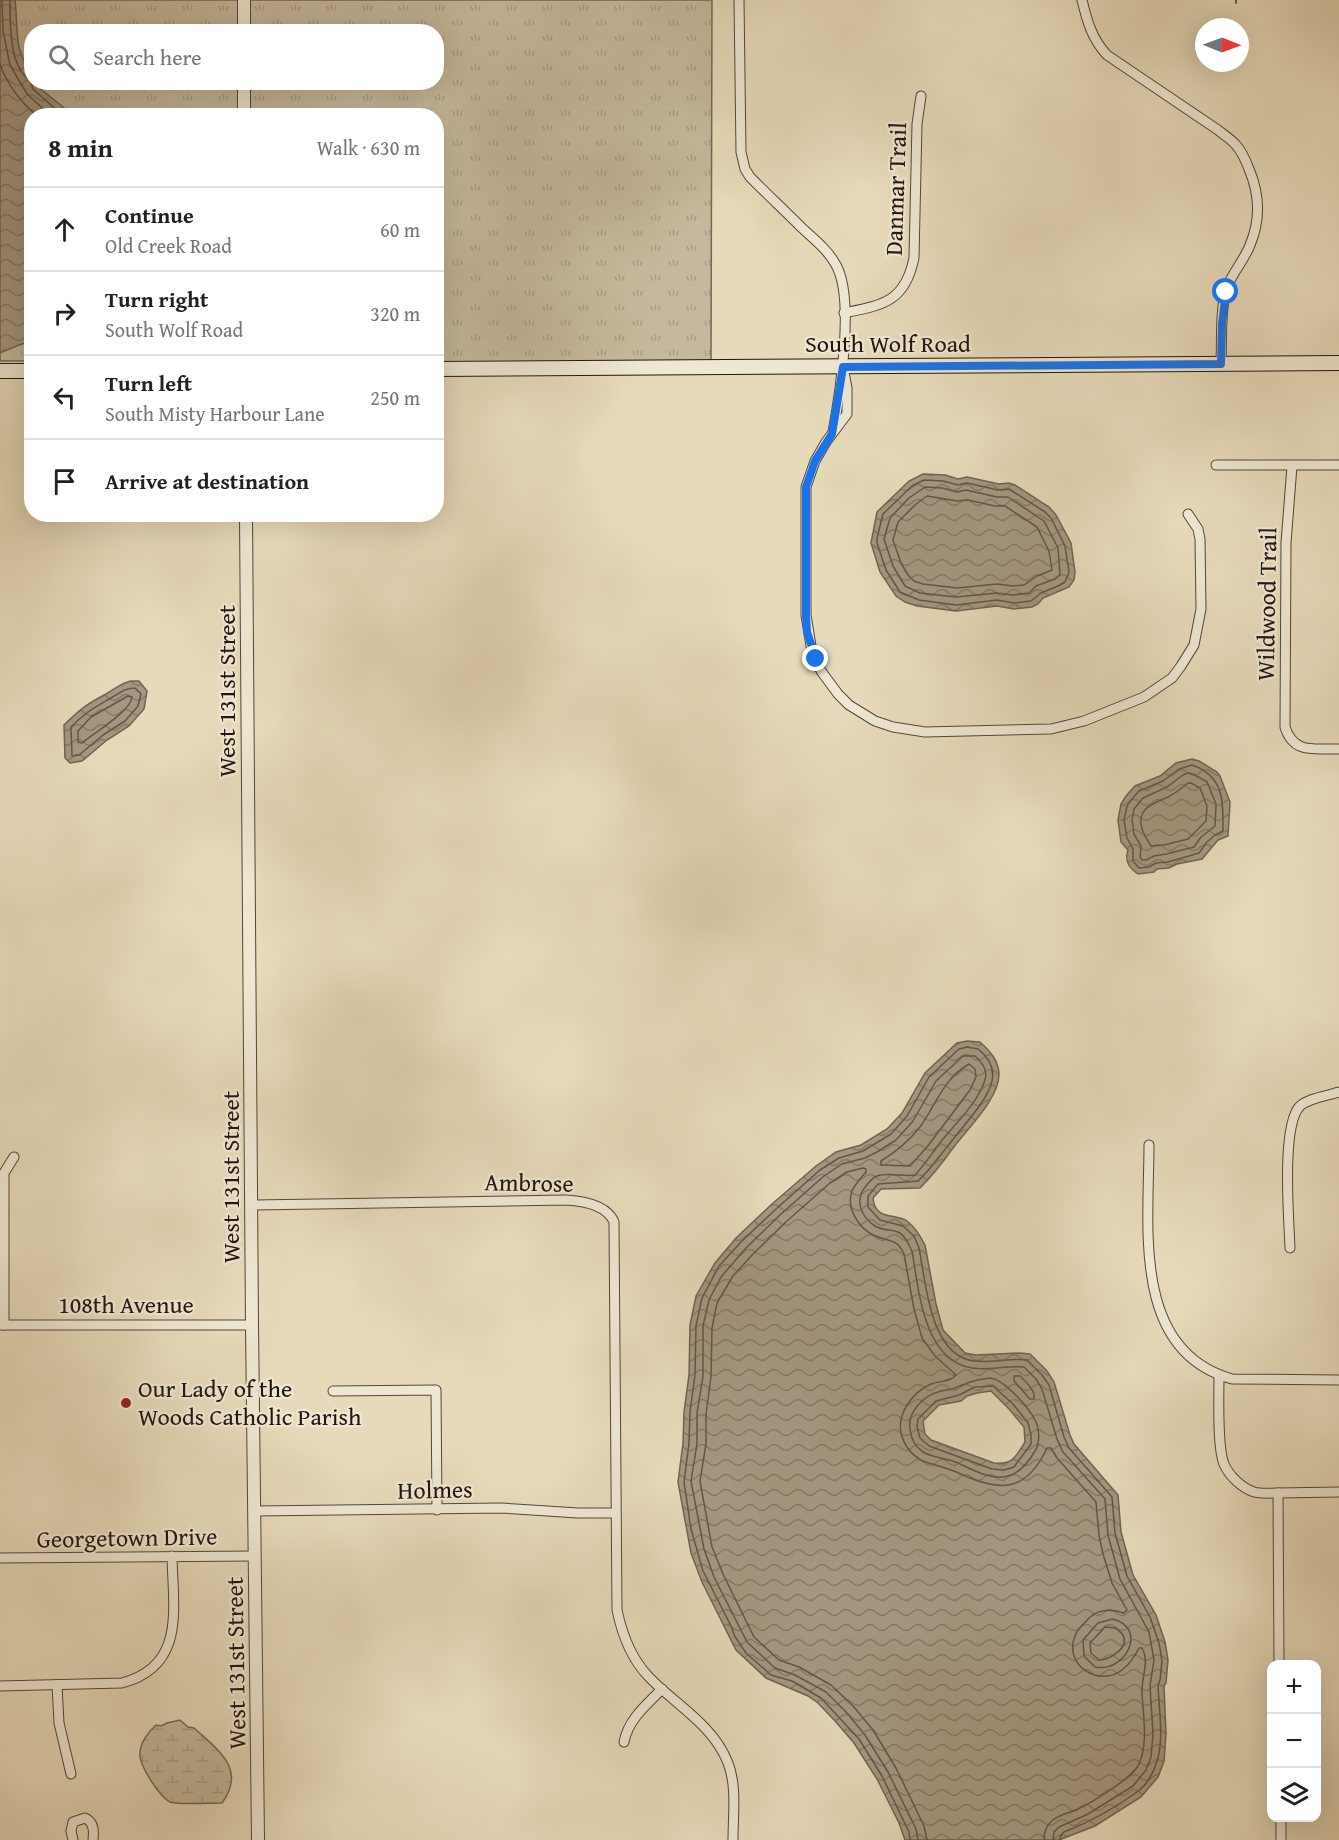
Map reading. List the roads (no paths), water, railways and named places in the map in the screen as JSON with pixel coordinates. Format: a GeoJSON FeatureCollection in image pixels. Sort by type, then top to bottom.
{"type":"FeatureCollection","features":[{"type":"Feature","properties":{"kind":"main road","name":"South Wolf Road"},"geometry":{"type":"LineString","coordinates":[[444,369],[1339,363]]}},
{"type":"Feature","properties":{"kind":"main road"},"geometry":{"type":"LineString","coordinates":[[0,371],[24,371]]}},
{"type":"Feature","properties":{"kind":"street"},"geometry":{"type":"LineString","coordinates":[[244,0],[244,24]]}},
{"type":"Feature","properties":{"kind":"street"},"geometry":{"type":"LineString","coordinates":[[739,0],[741,152],[745,169],[750,177],[825,250],[836,265],[843,289],[843,367],[832,434],[815,461],[806,487],[807,632],[821,671],[838,694],[849,705],[875,721],[893,727],[925,732],[1051,729],[1084,721],[1144,697],[1172,678],[1194,645],[1200,622],[1200,539],[1198,529],[1188,514]]}},
{"type":"Feature","properties":{"kind":"street"},"geometry":{"type":"LineString","coordinates":[[1082,0],[1094,38],[1107,56],[1218,130],[1235,144],[1246,161],[1255,183],[1258,215],[1250,247],[1229,282],[1226,292],[1221,364]]}},
{"type":"Feature","properties":{"kind":"street"},"geometry":{"type":"LineString","coordinates":[[244,90],[244,108]]}},
{"type":"Feature","properties":{"kind":"street","name":"Danmar Trail"},"geometry":{"type":"LineString","coordinates":[[844,313],[885,303],[900,291],[912,271],[917,124],[921,96]]}},
{"type":"Feature","properties":{"kind":"street"},"geometry":{"type":"LineString","coordinates":[[1216,465],[1339,465]]}},
{"type":"Feature","properties":{"kind":"street","name":"Wildwood Trail"},"geometry":{"type":"LineString","coordinates":[[1292,466],[1286,543],[1285,727],[1291,741],[1304,748],[1339,749]]}},
{"type":"Feature","properties":{"kind":"street","name":"West 131st Street"},"geometry":{"type":"LineString","coordinates":[[246,522],[258,1840]]}},
{"type":"Feature","properties":{"kind":"street"},"geometry":{"type":"LineString","coordinates":[[1290,1248],[1288,1151],[1294,1116],[1299,1107],[1307,1102],[1339,1092]]}},
{"type":"Feature","properties":{"kind":"street"},"geometry":{"type":"LineString","coordinates":[[1149,1145],[1149,1259],[1161,1315],[1171,1336],[1184,1353],[1219,1375],[1232,1379],[1339,1380]]}},
{"type":"Feature","properties":{"kind":"street"},"geometry":{"type":"LineString","coordinates":[[2,1325],[4,1173],[14,1157]]}},
{"type":"Feature","properties":{"kind":"street","name":"Ambrose"},"geometry":{"type":"LineString","coordinates":[[252,1205],[566,1200],[600,1208],[612,1216],[614,1222],[616,1513]]}},
{"type":"Feature","properties":{"kind":"street","name":"108th Avenue"},"geometry":{"type":"LineString","coordinates":[[2,1325],[252,1325]]}},
{"type":"Feature","properties":{"kind":"street"},"geometry":{"type":"LineString","coordinates":[[1219,1375],[1221,1446],[1224,1464],[1242,1486],[1256,1492],[1339,1492]]}},
{"type":"Feature","properties":{"kind":"street"},"geometry":{"type":"LineString","coordinates":[[333,1391],[436,1390],[437,1510]]}},
{"type":"Feature","properties":{"kind":"street"},"geometry":{"type":"LineString","coordinates":[[1278,1493],[1279,1660]]}},
{"type":"Feature","properties":{"kind":"street","name":"Holmes"},"geometry":{"type":"LineString","coordinates":[[255,1511],[529,1509],[616,1513]]}},
{"type":"Feature","properties":{"kind":"street"},"geometry":{"type":"LineString","coordinates":[[616,1513],[617,1610],[620,1626],[637,1663],[702,1725],[723,1751],[731,1774],[734,1840]]}},
{"type":"Feature","properties":{"kind":"street"},"geometry":{"type":"LineString","coordinates":[[0,1686],[122,1683],[138,1679],[151,1671],[160,1662],[171,1640],[174,1626],[172,1556]]}},
{"type":"Feature","properties":{"kind":"street","name":"Georgetown Drive"},"geometry":{"type":"LineString","coordinates":[[0,1558],[255,1556]]}},
{"type":"Feature","properties":{"kind":"street"},"geometry":{"type":"LineString","coordinates":[[57,1685],[60,1731],[71,1774]]}},
{"type":"Feature","properties":{"kind":"street"},"geometry":{"type":"LineString","coordinates":[[624,1742],[626,1730],[631,1721],[662,1689]]}},
{"type":"Feature","properties":{"kind":"street"},"geometry":{"type":"LineString","coordinates":[[73,1840],[71,1831],[73,1822],[85,1818],[94,1828],[93,1840]]}},
{"type":"Feature","properties":{"kind":"street"},"geometry":{"type":"LineString","coordinates":[[1281,1822],[1281,1840]]}},
{"type":"Feature","properties":{"kind":"water"},"geometry":{"type":"Polygon","coordinates":[[[0,0],[15,0],[17,36],[24,60],[24,90],[42,90],[64,108],[24,108],[24,343],[0,353],[0,0]]]}},
{"type":"Feature","properties":{"kind":"water"},"geometry":{"type":"Polygon","coordinates":[[[923,474],[945,475],[958,479],[967,477],[999,484],[1009,483],[1049,507],[1056,515],[1071,543],[1075,572],[1074,580],[1069,587],[1043,598],[1032,607],[1014,609],[997,606],[956,611],[917,606],[896,596],[880,572],[871,543],[877,512],[909,481],[923,474]]]}},
{"type":"Feature","properties":{"kind":"water"},"geometry":{"type":"Polygon","coordinates":[[[131,681],[139,681],[147,691],[144,709],[129,726],[107,740],[82,761],[70,763],[65,758],[64,725],[88,704],[131,681]]]}},
{"type":"Feature","properties":{"kind":"water"},"geometry":{"type":"Polygon","coordinates":[[[1192,759],[1199,761],[1220,776],[1230,802],[1228,836],[1218,840],[1202,859],[1138,874],[1128,864],[1128,850],[1121,842],[1118,820],[1121,804],[1135,786],[1160,776],[1176,763],[1192,759]]]}},
{"type":"Feature","properties":{"kind":"water"},"geometry":{"type":"Polygon","coordinates":[[[980,1042],[995,1060],[999,1073],[998,1083],[989,1103],[920,1188],[881,1189],[873,1198],[875,1205],[881,1213],[907,1221],[919,1235],[925,1245],[943,1330],[965,1353],[976,1355],[1030,1354],[1047,1371],[1054,1382],[1074,1444],[1118,1495],[1121,1532],[1133,1575],[1156,1615],[1168,1660],[1164,1686],[1166,1734],[1164,1761],[1158,1777],[1141,1797],[1095,1826],[1059,1840],[905,1840],[877,1779],[854,1743],[836,1722],[808,1696],[766,1678],[736,1650],[702,1582],[691,1553],[678,1482],[689,1375],[690,1325],[696,1296],[715,1263],[736,1238],[816,1166],[836,1152],[861,1145],[887,1129],[902,1113],[925,1073],[957,1043],[980,1042]],[[991,1391],[977,1393],[961,1401],[939,1405],[923,1421],[925,1434],[931,1440],[994,1463],[1005,1463],[1016,1456],[1025,1442],[1024,1427],[991,1391]]]}},
{"type":"Feature","properties":{"kind":"place","name":"Our Lady of the Woods Catholic Parish"},"geometry":{"type":"Point","coordinates":[126,1403]}}]}
